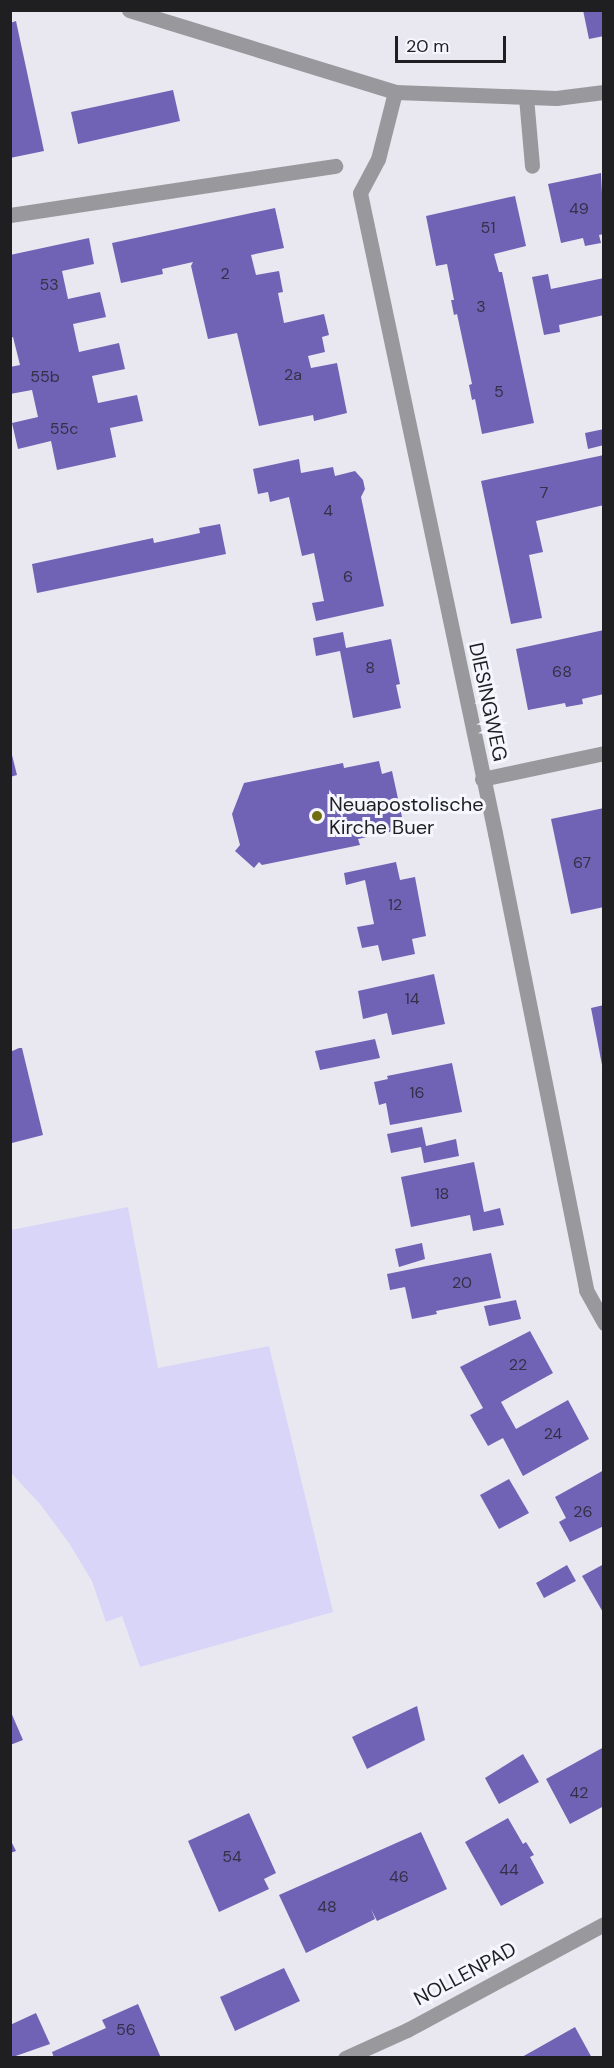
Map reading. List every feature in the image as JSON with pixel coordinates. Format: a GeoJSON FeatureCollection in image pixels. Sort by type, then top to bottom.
{"type":"FeatureCollection","features":[{"type":"Feature","properties":{"kind":"street"},"geometry":{"type":"LineString","coordinates":[[129,10],[395,92],[556,98],[603,92]]}},
{"type":"Feature","properties":{"kind":"street","name":"DIESINGWEG"},"geometry":{"type":"LineString","coordinates":[[395,92],[378,159],[360,193],[586,1290],[603,1323]]}},
{"type":"Feature","properties":{"kind":"street"},"geometry":{"type":"LineString","coordinates":[[526,97],[532,166]]}},
{"type":"Feature","properties":{"kind":"street"},"geometry":{"type":"LineString","coordinates":[[10,215],[335,166]]}},
{"type":"Feature","properties":{"kind":"street"},"geometry":{"type":"LineString","coordinates":[[482,779],[603,753]]}},
{"type":"Feature","properties":{"kind":"street","name":"NOLLENPAD"},"geometry":{"type":"LineString","coordinates":[[345,2058],[407,2030],[603,1924]]}},
{"type":"Feature","properties":{"kind":"shaded area"},"geometry":{"type":"Polygon","coordinates":[[[128,1207],[158,1368],[269,1346],[333,1612],[140,1667],[122,1616],[106,1622],[92,1581],[69,1543],[40,1504],[10,1472],[11,1230],[128,1207]]]}},
{"type":"Feature","properties":{"kind":"building"},"geometry":{"type":"Polygon","coordinates":[[[583,10],[604,10],[604,36],[589,39],[583,10]]]}},
{"type":"Feature","properties":{"kind":"building"},"geometry":{"type":"Polygon","coordinates":[[[16,21],[44,151],[10,158],[10,23],[16,21]]]}},
{"type":"Feature","properties":{"kind":"building"},"geometry":{"type":"Polygon","coordinates":[[[173,90],[180,121],[78,144],[71,112],[173,90]]]}},
{"type":"Feature","properties":{"kind":"building"},"geometry":{"type":"Polygon","coordinates":[[[601,173],[604,234],[599,235],[601,243],[585,246],[583,238],[561,243],[548,184],[601,173]]]}},
{"type":"Feature","properties":{"kind":"building"},"geometry":{"type":"Polygon","coordinates":[[[515,196],[526,246],[494,254],[499,272],[502,272],[534,423],[482,434],[475,399],[472,400],[469,385],[472,384],[457,314],[454,315],[451,300],[454,300],[447,264],[436,266],[426,216],[515,196]]]}},
{"type":"Feature","properties":{"kind":"building"},"geometry":{"type":"Polygon","coordinates":[[[275,208],[284,248],[251,255],[256,275],[279,271],[283,292],[278,293],[284,323],[324,314],[329,335],[322,337],[325,352],[308,356],[311,368],[337,363],[347,413],[314,421],[313,415],[259,426],[237,333],[208,339],[191,266],[193,262],[162,269],[163,274],[121,283],[112,243],[275,208]]]}},
{"type":"Feature","properties":{"kind":"building"},"geometry":{"type":"Polygon","coordinates":[[[89,238],[94,264],[62,271],[68,299],[100,292],[106,317],[73,324],[79,352],[119,343],[125,369],[92,376],[98,403],[137,395],[143,421],[110,428],[116,457],[57,470],[51,441],[18,449],[12,423],[38,417],[32,390],[10,394],[10,367],[20,365],[13,337],[10,338],[10,255],[89,238]]]}},
{"type":"Feature","properties":{"kind":"building"},"geometry":{"type":"Polygon","coordinates":[[[548,274],[551,289],[604,278],[604,315],[559,325],[560,332],[544,335],[532,277],[548,274]]]}},
{"type":"Feature","properties":{"kind":"building"},"geometry":{"type":"Polygon","coordinates":[[[604,429],[604,445],[588,449],[585,433],[604,429]]]}},
{"type":"Feature","properties":{"kind":"building"},"geometry":{"type":"Polygon","coordinates":[[[604,455],[604,505],[536,521],[543,552],[529,555],[542,618],[511,624],[481,481],[604,455]]]}},
{"type":"Feature","properties":{"kind":"building"},"geometry":{"type":"Polygon","coordinates":[[[299,459],[301,473],[333,467],[335,476],[355,471],[363,480],[365,489],[361,497],[384,606],[316,621],[312,603],[324,601],[314,553],[302,556],[289,497],[270,502],[268,492],[258,494],[253,469],[299,459]]]}},
{"type":"Feature","properties":{"kind":"building"},"geometry":{"type":"Polygon","coordinates":[[[220,524],[226,554],[37,593],[32,564],[153,538],[154,543],[200,533],[199,528],[220,524]]]}},
{"type":"Feature","properties":{"kind":"building"},"geometry":{"type":"Polygon","coordinates":[[[604,630],[604,694],[582,699],[583,704],[566,707],[565,703],[528,710],[516,649],[604,630]]]}},
{"type":"Feature","properties":{"kind":"building"},"geometry":{"type":"Polygon","coordinates":[[[343,632],[346,648],[391,639],[400,684],[396,685],[401,708],[353,718],[340,651],[316,656],[313,638],[343,632]]]}},
{"type":"Feature","properties":{"kind":"building"},"geometry":{"type":"Polygon","coordinates":[[[10,747],[17,775],[10,777],[10,747]]]}},
{"type":"Feature","properties":{"kind":"building","name":"Neuapostolische Kirche Buer"},"geometry":{"type":"Polygon","coordinates":[[[379,761],[382,774],[392,771],[402,817],[392,820],[394,831],[358,839],[360,845],[262,865],[259,862],[254,868],[235,851],[240,845],[232,814],[244,783],[343,763],[344,768],[379,761]]]}},
{"type":"Feature","properties":{"kind":"building"},"geometry":{"type":"Polygon","coordinates":[[[604,808],[604,907],[571,914],[551,819],[604,808]]]}},
{"type":"Feature","properties":{"kind":"building"},"geometry":{"type":"Polygon","coordinates":[[[396,862],[400,880],[415,877],[426,936],[412,939],[415,954],[382,961],[378,945],[362,948],[357,927],[374,924],[365,880],[346,885],[344,873],[396,862]]]}},
{"type":"Feature","properties":{"kind":"building"},"geometry":{"type":"Polygon","coordinates":[[[434,974],[445,1024],[392,1035],[387,1013],[363,1019],[358,991],[434,974]]]}},
{"type":"Feature","properties":{"kind":"building"},"geometry":{"type":"Polygon","coordinates":[[[604,1005],[604,1065],[602,1065],[591,1008],[604,1005]]]}},
{"type":"Feature","properties":{"kind":"building"},"geometry":{"type":"Polygon","coordinates":[[[375,1039],[380,1058],[320,1070],[315,1051],[375,1039]]]}},
{"type":"Feature","properties":{"kind":"building"},"geometry":{"type":"Polygon","coordinates":[[[22,1048],[43,1135],[12,1143],[10,1052],[22,1048]]]}},
{"type":"Feature","properties":{"kind":"building"},"geometry":{"type":"Polygon","coordinates":[[[452,1063],[462,1112],[390,1125],[386,1103],[379,1105],[374,1082],[388,1079],[387,1076],[452,1063]]]}},
{"type":"Feature","properties":{"kind":"building"},"geometry":{"type":"Polygon","coordinates":[[[422,1127],[426,1146],[456,1139],[459,1156],[424,1163],[421,1147],[391,1153],[387,1134],[422,1127]]]}},
{"type":"Feature","properties":{"kind":"building"},"geometry":{"type":"Polygon","coordinates":[[[474,1162],[484,1212],[500,1208],[504,1225],[473,1231],[470,1215],[411,1227],[401,1177],[474,1162]]]}},
{"type":"Feature","properties":{"kind":"building"},"geometry":{"type":"Polygon","coordinates":[[[422,1243],[425,1259],[399,1267],[395,1249],[422,1243]]]}},
{"type":"Feature","properties":{"kind":"building"},"geometry":{"type":"Polygon","coordinates":[[[491,1253],[501,1298],[436,1311],[437,1314],[412,1319],[405,1287],[390,1290],[387,1274],[491,1253]]]}},
{"type":"Feature","properties":{"kind":"building"},"geometry":{"type":"Polygon","coordinates":[[[516,1300],[521,1319],[489,1326],[484,1306],[516,1300]]]}},
{"type":"Feature","properties":{"kind":"building"},"geometry":{"type":"Polygon","coordinates":[[[530,1331],[553,1373],[501,1402],[516,1429],[568,1400],[589,1439],[523,1476],[503,1438],[488,1446],[470,1415],[483,1408],[460,1367],[530,1331]]]}},
{"type":"Feature","properties":{"kind":"building"},"geometry":{"type":"Polygon","coordinates":[[[604,1470],[604,1526],[570,1542],[559,1522],[566,1518],[555,1497],[604,1470]]]}},
{"type":"Feature","properties":{"kind":"building"},"geometry":{"type":"Polygon","coordinates":[[[509,1479],[529,1513],[499,1529],[480,1495],[509,1479]]]}},
{"type":"Feature","properties":{"kind":"building"},"geometry":{"type":"Polygon","coordinates":[[[604,1564],[604,1614],[582,1576],[604,1564]]]}},
{"type":"Feature","properties":{"kind":"building"},"geometry":{"type":"Polygon","coordinates":[[[567,1565],[576,1581],[544,1598],[536,1583],[567,1565]]]}},
{"type":"Feature","properties":{"kind":"building"},"geometry":{"type":"Polygon","coordinates":[[[417,1706],[425,1740],[367,1769],[352,1737],[417,1706]]]}},
{"type":"Feature","properties":{"kind":"building"},"geometry":{"type":"Polygon","coordinates":[[[10,1710],[23,1740],[10,1745],[10,1710]]]}},
{"type":"Feature","properties":{"kind":"building"},"geometry":{"type":"Polygon","coordinates":[[[604,1747],[604,1806],[570,1824],[546,1779],[604,1747]]]}},
{"type":"Feature","properties":{"kind":"building"},"geometry":{"type":"Polygon","coordinates":[[[523,1754],[539,1782],[499,1804],[485,1778],[523,1754]]]}},
{"type":"Feature","properties":{"kind":"building"},"geometry":{"type":"Polygon","coordinates":[[[249,1813],[276,1873],[264,1879],[269,1889],[219,1912],[188,1841],[249,1813]]]}},
{"type":"Feature","properties":{"kind":"building"},"geometry":{"type":"Polygon","coordinates":[[[508,1818],[523,1844],[526,1842],[534,1855],[530,1857],[544,1883],[501,1906],[465,1842],[508,1818]]]}},
{"type":"Feature","properties":{"kind":"building"},"geometry":{"type":"Polygon","coordinates":[[[421,1832],[447,1889],[377,1921],[371,1909],[375,1919],[306,1953],[279,1895],[421,1832]]]}},
{"type":"Feature","properties":{"kind":"building"},"geometry":{"type":"Polygon","coordinates":[[[10,1839],[16,1851],[10,1853],[10,1839]]]}},
{"type":"Feature","properties":{"kind":"building"},"geometry":{"type":"Polygon","coordinates":[[[284,1968],[300,2001],[235,2031],[220,1997],[284,1968]]]}},
{"type":"Feature","properties":{"kind":"building"},"geometry":{"type":"Polygon","coordinates":[[[138,2004],[161,2058],[54,2058],[52,2052],[106,2028],[102,2020],[138,2004]]]}},
{"type":"Feature","properties":{"kind":"building"},"geometry":{"type":"Polygon","coordinates":[[[36,2013],[50,2044],[10,2058],[10,2025],[36,2013]]]}},
{"type":"Feature","properties":{"kind":"building"},"geometry":{"type":"Polygon","coordinates":[[[575,2027],[592,2058],[520,2058],[538,2048],[575,2027]]]}},
{"type":"Feature","properties":{"kind":"place","name":"Neuapostolische Kirche Buer"},"geometry":{"type":"Point","coordinates":[317,816]}}]}
